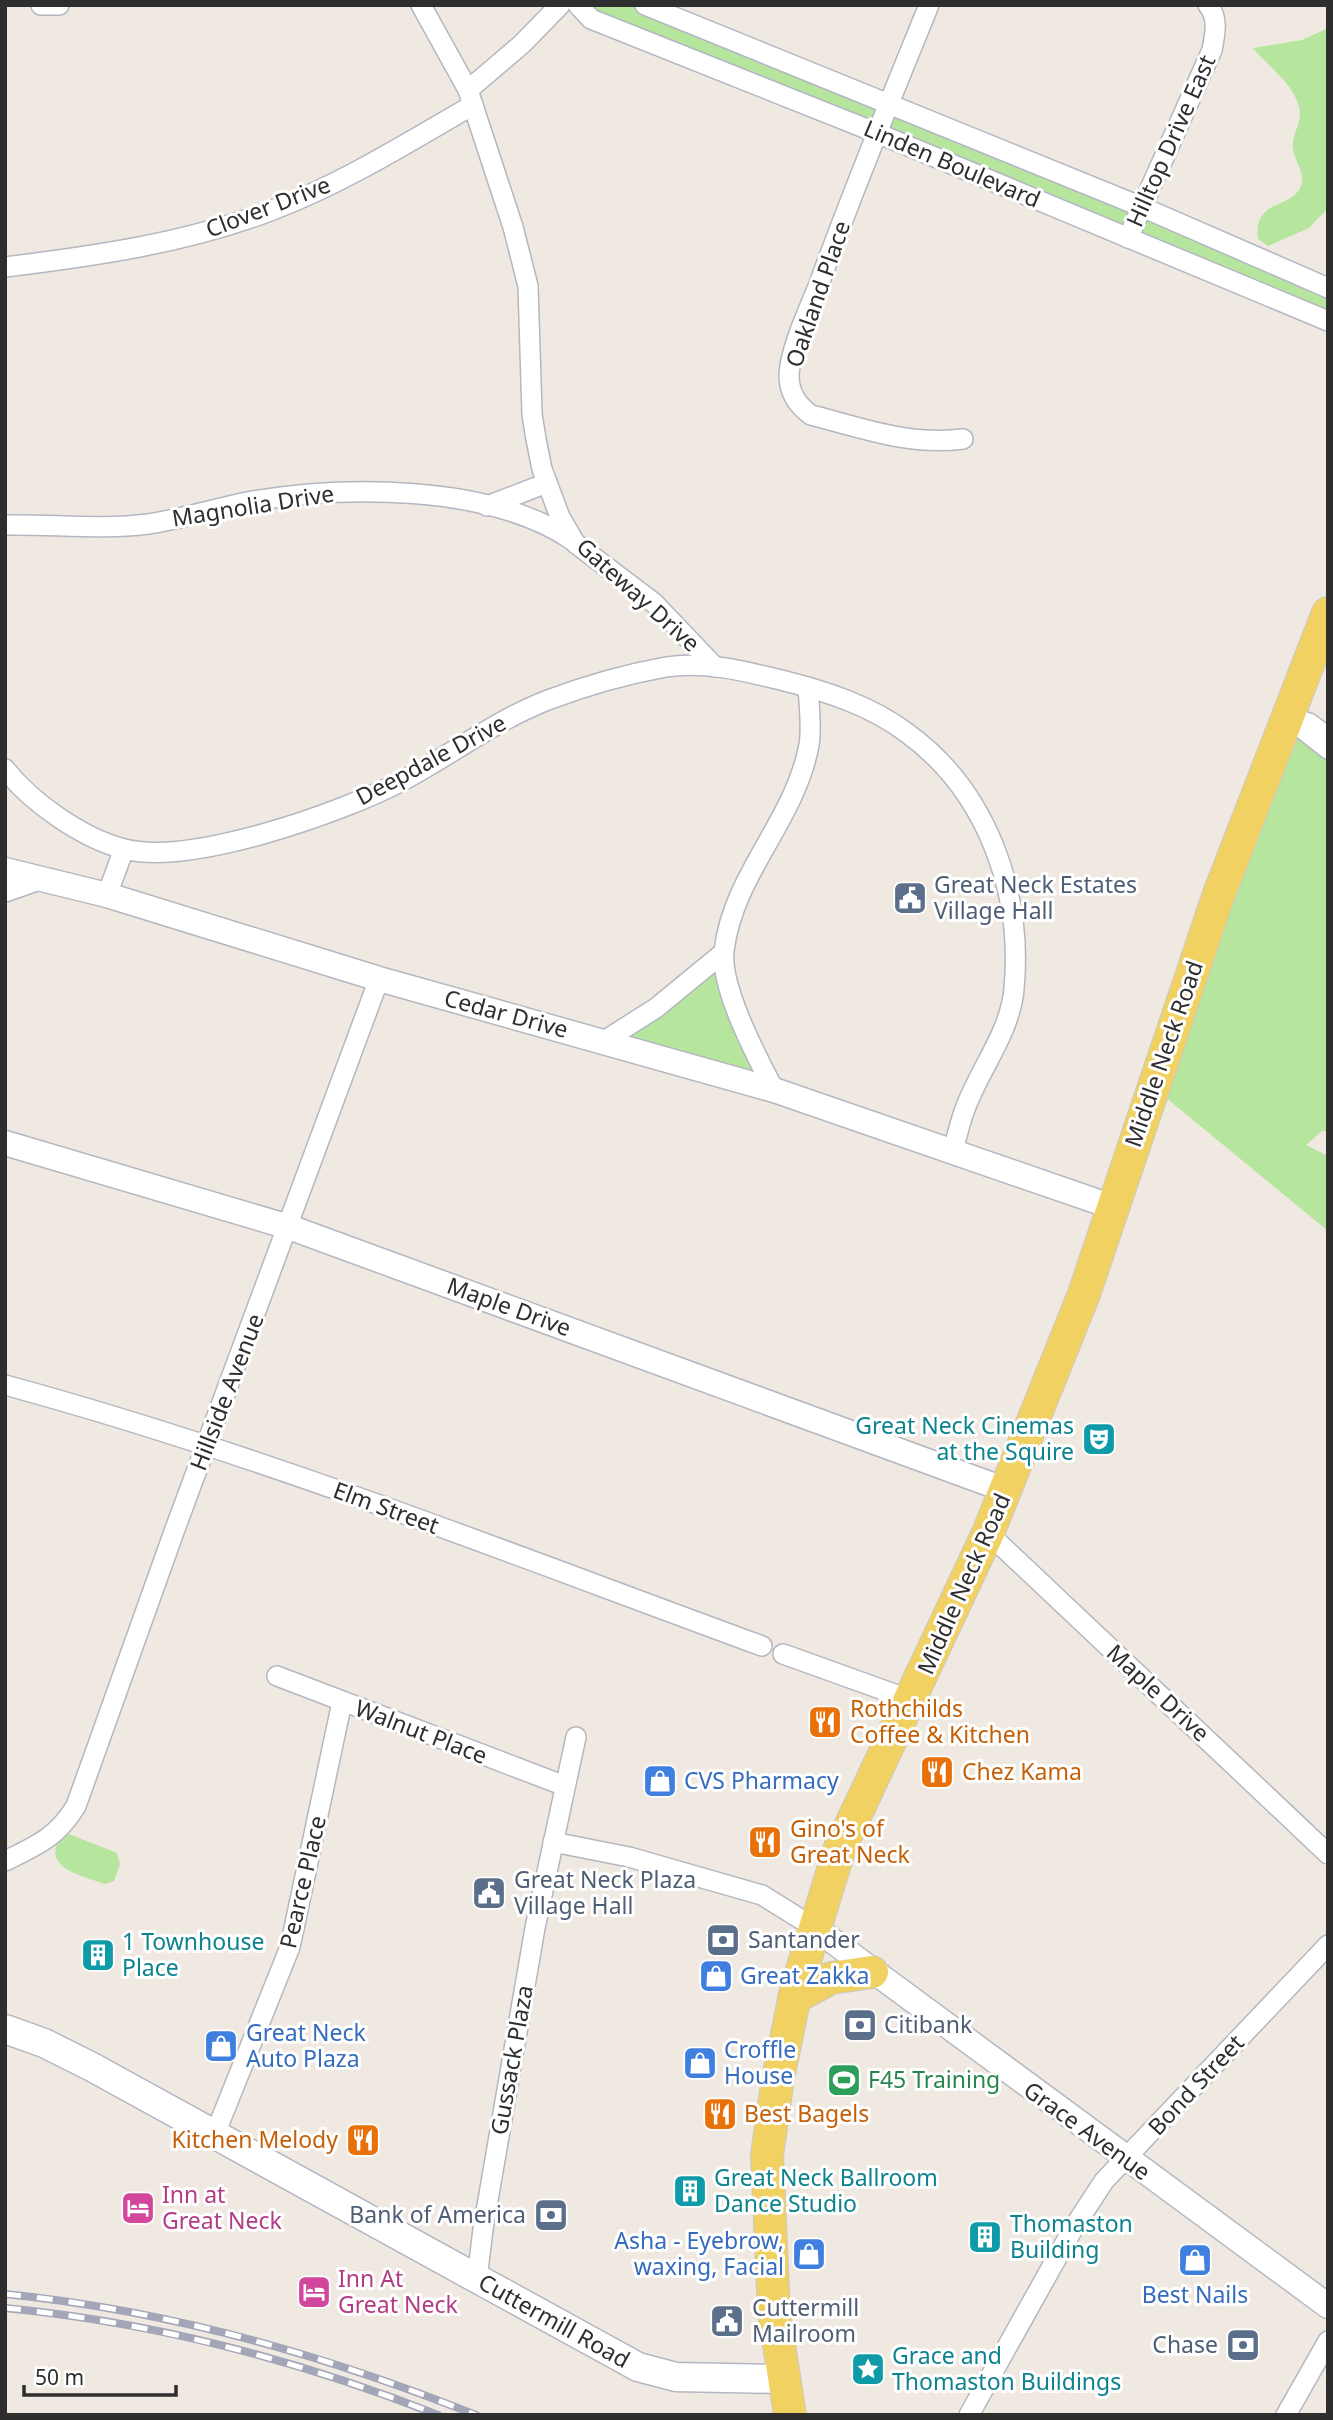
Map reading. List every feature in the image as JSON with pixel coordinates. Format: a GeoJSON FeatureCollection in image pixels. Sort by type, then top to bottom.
{"type":"FeatureCollection","features":[{"type":"Feature","properties":{"kind":"main road","name":"Middle Neck Road"},"geometry":{"type":"LineString","coordinates":[[790,2415],[772,2290],[767,2155],[778,2078],[794,1998],[815,1927],[840,1848],[988,1533],[1084,1294],[1219,894],[1328,613]]}},
{"type":"Feature","properties":{"kind":"main road"},"geometry":{"type":"LineString","coordinates":[[794,1998],[831,1978],[872,1972]]}},
{"type":"Feature","properties":{"kind":"main road","name":"Cuttermill Road"},"geometry":{"type":"LineString","coordinates":[[5,2029],[44,2043],[215,2134],[638,2367],[676,2377],[784,2379]]}},
{"type":"Feature","properties":{"kind":"street"},"geometry":{"type":"LineString","coordinates":[[41,5],[59,5]]}},
{"type":"Feature","properties":{"kind":"street","name":"Gateway Drive"},"geometry":{"type":"LineString","coordinates":[[421,5],[470,98],[513,227],[528,286],[532,414],[547,483],[560,517],[575,543],[653,603],[715,667],[808,687],[857,705],[907,733],[946,768],[963,788],[998,853],[1013,920],[1013,999],[1005,1026],[965,1109],[953,1150]]}},
{"type":"Feature","properties":{"kind":"street","name":"Clover Drive"},"geometry":{"type":"LineString","coordinates":[[5,267],[92,256],[228,226],[273,210],[352,174],[470,98],[560,5]]}},
{"type":"Feature","properties":{"kind":"street","name":"Linden Boulevard"},"geometry":{"type":"LineString","coordinates":[[578,5],[591,19],[877,133],[1328,321]]}},
{"type":"Feature","properties":{"kind":"street","name":"Linden Boulevard"},"geometry":{"type":"LineString","coordinates":[[645,5],[889,102],[1328,288]]}},
{"type":"Feature","properties":{"kind":"street","name":"Oakland Place"},"geometry":{"type":"LineString","coordinates":[[929,5],[801,333],[789,373],[790,391],[802,408],[811,415],[904,439],[936,443],[963,439]]}},
{"type":"Feature","properties":{"kind":"street","name":"Hilltop Drive East"},"geometry":{"type":"LineString","coordinates":[[1128,238],[1212,50],[1216,28],[1213,11],[1208,5]]}},
{"type":"Feature","properties":{"kind":"street"},"geometry":{"type":"LineString","coordinates":[[673,52],[685,21]]}},
{"type":"Feature","properties":{"kind":"street"},"geometry":{"type":"LineString","coordinates":[[486,506],[547,483]]}},
{"type":"Feature","properties":{"kind":"street","name":"Magnolia Drive"},"geometry":{"type":"LineString","coordinates":[[5,525],[71,528],[148,524],[248,502],[334,491],[385,491],[486,506],[541,523],[575,543]]}},
{"type":"Feature","properties":{"kind":"street","name":"Deepdale Drive"},"geometry":{"type":"LineString","coordinates":[[5,769],[26,791],[81,831],[124,849],[160,853],[191,850],[271,832],[316,818],[400,782],[510,718],[548,700],[669,667],[715,667]]}},
{"type":"Feature","properties":{"kind":"street"},"geometry":{"type":"LineString","coordinates":[[774,1090],[749,1043],[729,984],[723,953],[739,892],[784,815],[804,765],[809,743],[808,687]]}},
{"type":"Feature","properties":{"kind":"street"},"geometry":{"type":"LineString","coordinates":[[1286,716],[1309,723],[1328,737]]}},
{"type":"Feature","properties":{"kind":"street"},"geometry":{"type":"LineString","coordinates":[[1286,716],[1328,749]]}},
{"type":"Feature","properties":{"kind":"street"},"geometry":{"type":"LineString","coordinates":[[107,895],[124,849]]}},
{"type":"Feature","properties":{"kind":"street","name":"Cedar Drive"},"geometry":{"type":"LineString","coordinates":[[5,870],[107,895],[379,979],[774,1090],[1004,1168],[1053,1173],[1112,1209]]}},
{"type":"Feature","properties":{"kind":"street"},"geometry":{"type":"LineString","coordinates":[[5,892],[42,879]]}},
{"type":"Feature","properties":{"kind":"street"},"geometry":{"type":"LineString","coordinates":[[604,1041],[656,1009],[723,953]]}},
{"type":"Feature","properties":{"kind":"street","name":"Hillside Avenue"},"geometry":{"type":"LineString","coordinates":[[5,1861],[47,1840],[64,1826],[76,1805],[379,979]]}},
{"type":"Feature","properties":{"kind":"street","name":"Maple Drive"},"geometry":{"type":"LineString","coordinates":[[5,1143],[289,1227],[1006,1490]]}},
{"type":"Feature","properties":{"kind":"street"},"geometry":{"type":"LineString","coordinates":[[1004,1168],[1061,1199],[1112,1209]]}},
{"type":"Feature","properties":{"kind":"street","name":"Elm Street"},"geometry":{"type":"LineString","coordinates":[[5,1385],[258,1461],[762,1646]]}},
{"type":"Feature","properties":{"kind":"street","name":"Maple Drive"},"geometry":{"type":"LineString","coordinates":[[988,1533],[1328,1853]]}},
{"type":"Feature","properties":{"kind":"street"},"geometry":{"type":"LineString","coordinates":[[783,1654],[911,1700]]}},
{"type":"Feature","properties":{"kind":"street","name":"Walnut Place"},"geometry":{"type":"LineString","coordinates":[[276,1676],[565,1786]]}},
{"type":"Feature","properties":{"kind":"street","name":"Pearce Place"},"geometry":{"type":"LineString","coordinates":[[215,2134],[290,1947],[342,1702]]}},
{"type":"Feature","properties":{"kind":"street","name":"Gussack Plaza"},"geometry":{"type":"LineString","coordinates":[[477,2278],[511,2065],[576,1737]]}},
{"type":"Feature","properties":{"kind":"street"},"geometry":{"type":"LineString","coordinates":[[554,1842],[629,1857],[762,1895],[815,1927]]}},
{"type":"Feature","properties":{"kind":"street","name":"Grace Avenue"},"geometry":{"type":"LineString","coordinates":[[815,1927],[872,1972],[1328,2306]]}},
{"type":"Feature","properties":{"kind":"street","name":"Bond Street"},"geometry":{"type":"LineString","coordinates":[[970,2415],[1074,2227],[1104,2181],[1127,2160],[1328,1945]]}},
{"type":"Feature","properties":{"kind":"street"},"geometry":{"type":"LineString","coordinates":[[1286,2415],[1328,2341]]}},
{"type":"Feature","properties":{"kind":"green space"},"geometry":{"type":"Polygon","coordinates":[[[578,5],[646,5],[1328,288],[1328,320],[578,5]]]}},
{"type":"Feature","properties":{"kind":"green space"},"geometry":{"type":"Polygon","coordinates":[[[1328,28],[1328,208],[1309,228],[1268,246],[1258,239],[1260,218],[1272,207],[1293,196],[1301,185],[1302,175],[1293,144],[1300,112],[1294,93],[1253,48],[1302,40],[1328,28]]]}},
{"type":"Feature","properties":{"kind":"green space"},"geometry":{"type":"Polygon","coordinates":[[[1286,716],[1328,749],[1328,1132],[1322,1131],[1306,1145],[1328,1156],[1328,1231],[1153,1087],[1286,716]]]}},
{"type":"Feature","properties":{"kind":"green space"},"geometry":{"type":"Polygon","coordinates":[[[717,965],[762,1077],[630,1036],[717,965]]]}},
{"type":"Feature","properties":{"kind":"green space"},"geometry":{"type":"Polygon","coordinates":[[[69,1834],[117,1853],[120,1864],[114,1881],[105,1884],[75,1874],[60,1864],[56,1857],[56,1848],[60,1837],[69,1834]]]}},
{"type":"Feature","properties":{"kind":"railway"},"geometry":{"type":"LineString","coordinates":[[5,2294],[126,2311],[245,2338],[361,2373],[476,2415]]}},
{"type":"Feature","properties":{"kind":"railway"},"geometry":{"type":"LineString","coordinates":[[5,2308],[115,2323],[225,2346],[333,2377],[438,2415]]}},
{"type":"Feature","properties":{"kind":"place","name":"Great Neck Estates Village Hall"},"geometry":{"type":"Point","coordinates":[910,898]}},
{"type":"Feature","properties":{"kind":"place","name":"Great Neck Cinemas at the Squire"},"geometry":{"type":"Point","coordinates":[1099,1439]}},
{"type":"Feature","properties":{"kind":"place","name":"Rothchilds Coffee & Kitchen"},"geometry":{"type":"Point","coordinates":[825,1722]}},
{"type":"Feature","properties":{"kind":"place","name":"Chez Kama"},"geometry":{"type":"Point","coordinates":[937,1772]}},
{"type":"Feature","properties":{"kind":"place","name":"CVS Pharmacy"},"geometry":{"type":"Point","coordinates":[660,1781]}},
{"type":"Feature","properties":{"kind":"place","name":"Gino's of Great Neck"},"geometry":{"type":"Point","coordinates":[765,1842]}},
{"type":"Feature","properties":{"kind":"place","name":"Great Neck Plaza Village Hall"},"geometry":{"type":"Point","coordinates":[489,1893]}},
{"type":"Feature","properties":{"kind":"place","name":"Santander"},"geometry":{"type":"Point","coordinates":[723,1940]}},
{"type":"Feature","properties":{"kind":"place","name":"1 Townhouse Place"},"geometry":{"type":"Point","coordinates":[98,1955]}},
{"type":"Feature","properties":{"kind":"place","name":"Great Zakka"},"geometry":{"type":"Point","coordinates":[716,1976]}},
{"type":"Feature","properties":{"kind":"place","name":"Citibank"},"geometry":{"type":"Point","coordinates":[860,2025]}},
{"type":"Feature","properties":{"kind":"place","name":"Great Neck Auto Plaza"},"geometry":{"type":"Point","coordinates":[221,2046]}},
{"type":"Feature","properties":{"kind":"place","name":"Croffle House"},"geometry":{"type":"Point","coordinates":[700,2063]}},
{"type":"Feature","properties":{"kind":"place","name":"F45 Training"},"geometry":{"type":"Point","coordinates":[844,2080]}},
{"type":"Feature","properties":{"kind":"place","name":"Best Bagels"},"geometry":{"type":"Point","coordinates":[720,2114]}},
{"type":"Feature","properties":{"kind":"place","name":"Kitchen Melody"},"geometry":{"type":"Point","coordinates":[363,2140]}},
{"type":"Feature","properties":{"kind":"place","name":"Great Neck Ballroom Dance Studio"},"geometry":{"type":"Point","coordinates":[690,2191]}},
{"type":"Feature","properties":{"kind":"place","name":"Inn at Great Neck"},"geometry":{"type":"Point","coordinates":[138,2208]}},
{"type":"Feature","properties":{"kind":"place","name":"Bank of America"},"geometry":{"type":"Point","coordinates":[551,2215]}},
{"type":"Feature","properties":{"kind":"place","name":"Thomaston Building"},"geometry":{"type":"Point","coordinates":[985,2237]}},
{"type":"Feature","properties":{"kind":"place","name":"Asha - Eyebrow, waxing, Facial"},"geometry":{"type":"Point","coordinates":[809,2254]}},
{"type":"Feature","properties":{"kind":"place","name":"Best Nails"},"geometry":{"type":"Point","coordinates":[1195,2260]}},
{"type":"Feature","properties":{"kind":"place","name":"Inn At Great Neck"},"geometry":{"type":"Point","coordinates":[314,2292]}},
{"type":"Feature","properties":{"kind":"place","name":"Cuttermill Mailroom"},"geometry":{"type":"Point","coordinates":[727,2321]}},
{"type":"Feature","properties":{"kind":"place","name":"Chase"},"geometry":{"type":"Point","coordinates":[1243,2345]}},
{"type":"Feature","properties":{"kind":"place","name":"Grace and Thomaston Buildings"},"geometry":{"type":"Point","coordinates":[868,2369]}}]}
